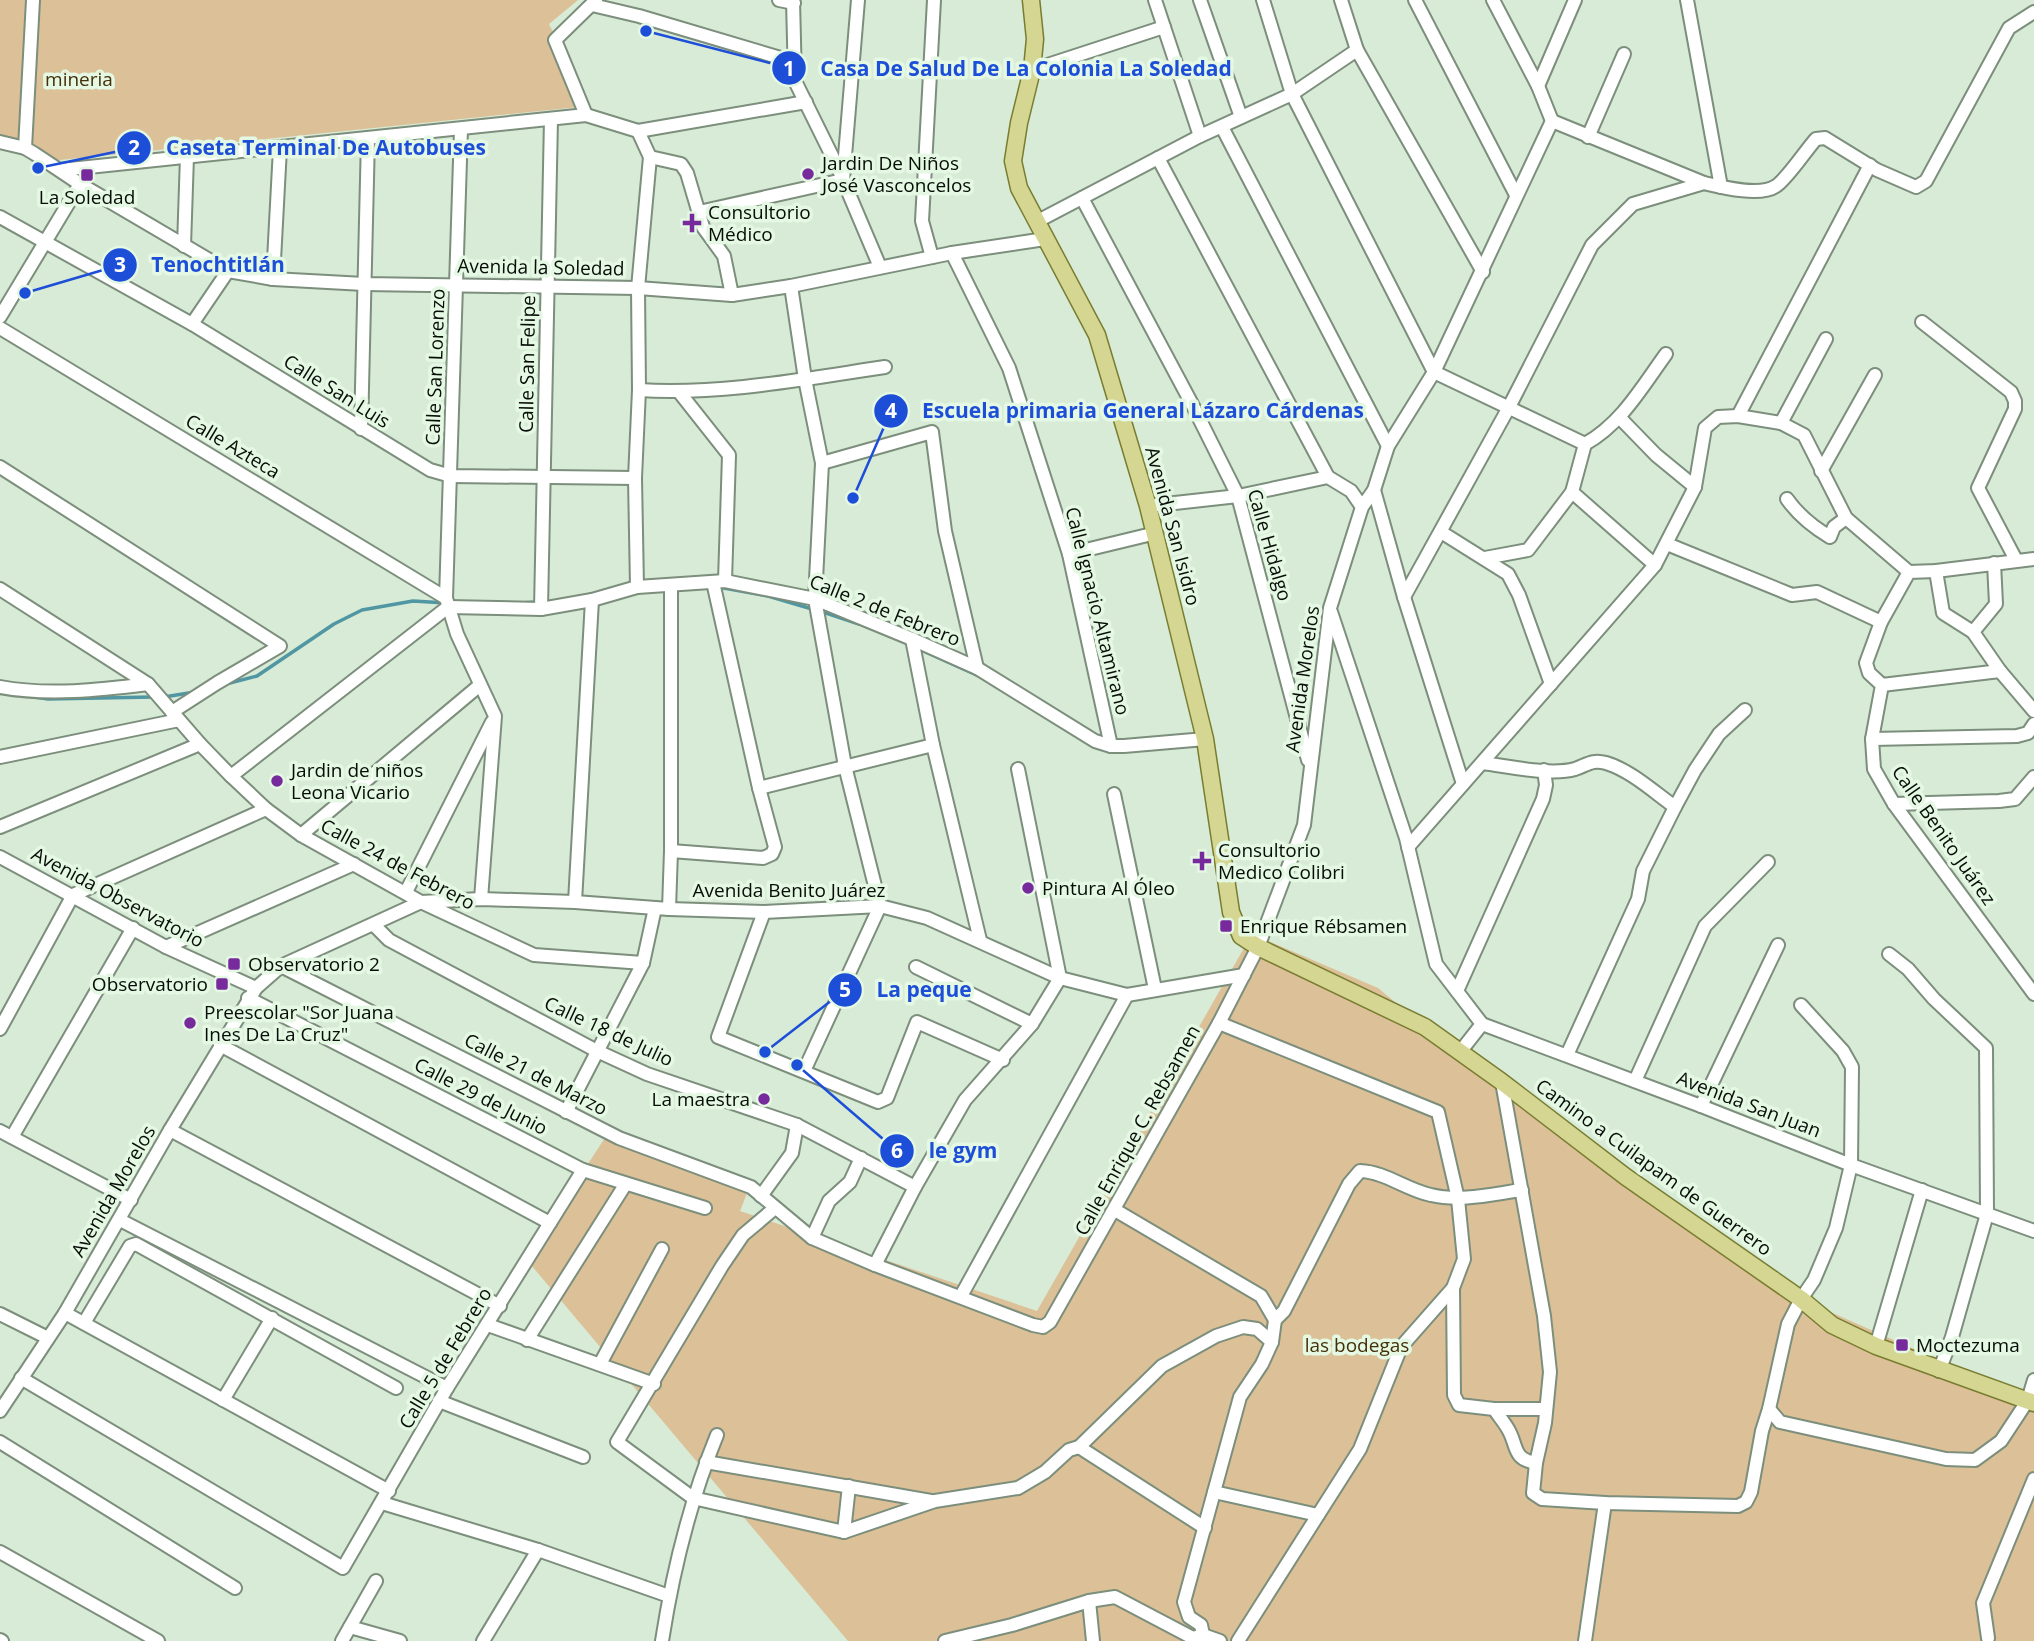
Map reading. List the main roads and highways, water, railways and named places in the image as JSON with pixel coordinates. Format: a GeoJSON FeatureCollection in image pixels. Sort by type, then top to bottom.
{"type":"FeatureCollection","features":[{"type":"Feature","properties":{"kind":"main road","name":"Avenida San Isidro"},"geometry":{"type":"LineString","coordinates":[[1031,0],[1035,39],[1032,70],[1013,161],[1019,188],[1097,335],[1156,533],[1205,739],[1231,912],[1241,936],[1258,947]]}},
{"type":"Feature","properties":{"kind":"main road","name":"Camino a Cuilapam de Guerrero"},"geometry":{"type":"LineString","coordinates":[[1258,947],[1425,1027],[1626,1177],[1801,1300],[1832,1325],[1939,1371],[2031,1402]]}},
{"type":"Feature","properties":{"kind":"waterway"},"geometry":{"type":"LineString","coordinates":[[718,587],[768,596],[812,609]]}},
{"type":"Feature","properties":{"kind":"waterway"},"geometry":{"type":"LineString","coordinates":[[226,684],[257,676],[334,624],[362,610],[413,601],[446,603]]}},
{"type":"Feature","properties":{"kind":"waterway"},"geometry":{"type":"LineString","coordinates":[[520,603],[536,602]]}},
{"type":"Feature","properties":{"kind":"waterway"},"geometry":{"type":"LineString","coordinates":[[820,611],[859,624]]}},
{"type":"Feature","properties":{"kind":"waterway"},"geometry":{"type":"LineString","coordinates":[[921,650],[981,677]]}},
{"type":"Feature","properties":{"kind":"waterway"},"geometry":{"type":"LineString","coordinates":[[164,697],[195,692]]}},
{"type":"Feature","properties":{"kind":"waterway"},"geometry":{"type":"LineString","coordinates":[[28,696],[48,699],[153,697]]}},
{"type":"Feature","properties":{"kind":"place","name":"Casa De Salud De La Colonia La Soledad"},"geometry":{"type":"Point","coordinates":[646,31]}},
{"type":"Feature","properties":{"kind":"place","name":"Caseta Terminal De Autobuses"},"geometry":{"type":"Point","coordinates":[38,168]}},
{"type":"Feature","properties":{"kind":"place","name":"Jardin De Niños José Vasconcelos"},"geometry":{"type":"Point","coordinates":[808,174]}},
{"type":"Feature","properties":{"kind":"place","name":"La Soledad"},"geometry":{"type":"Point","coordinates":[87,175]}},
{"type":"Feature","properties":{"kind":"place","name":"Consultorio Médico"},"geometry":{"type":"Point","coordinates":[692,223]}},
{"type":"Feature","properties":{"kind":"place","name":"Tenochtitlán"},"geometry":{"type":"Point","coordinates":[25,293]}},
{"type":"Feature","properties":{"kind":"place","name":"Escuela primaria General Lázaro Cárdenas"},"geometry":{"type":"Point","coordinates":[853,498]}},
{"type":"Feature","properties":{"kind":"place","name":"Jardin de niños Leona Vicario"},"geometry":{"type":"Point","coordinates":[277,781]}},
{"type":"Feature","properties":{"kind":"place","name":"Consultorio Medico Colibri"},"geometry":{"type":"Point","coordinates":[1202,861]}},
{"type":"Feature","properties":{"kind":"place","name":"Pintura Al Óleo"},"geometry":{"type":"Point","coordinates":[1028,888]}},
{"type":"Feature","properties":{"kind":"place","name":"Enrique Rébsamen"},"geometry":{"type":"Point","coordinates":[1226,926]}},
{"type":"Feature","properties":{"kind":"place","name":"Observatorio 2"},"geometry":{"type":"Point","coordinates":[234,964]}},
{"type":"Feature","properties":{"kind":"place","name":"Observatorio"},"geometry":{"type":"Point","coordinates":[222,984]}},
{"type":"Feature","properties":{"kind":"place","name":"Preescolar \"Sor Juana Ines De La Cruz\""},"geometry":{"type":"Point","coordinates":[190,1023]}},
{"type":"Feature","properties":{"kind":"place","name":"La peque"},"geometry":{"type":"Point","coordinates":[765,1052]}},
{"type":"Feature","properties":{"kind":"place","name":"le gym"},"geometry":{"type":"Point","coordinates":[797,1065]}},
{"type":"Feature","properties":{"kind":"place","name":"La maestra"},"geometry":{"type":"Point","coordinates":[764,1099]}},
{"type":"Feature","properties":{"kind":"place","name":"Moctezuma"},"geometry":{"type":"Point","coordinates":[1902,1345]}},
{"type":"Feature","properties":{"kind":"park label","name":"mineria"},"geometry":{"type":"Point","coordinates":[79,79]}},
{"type":"Feature","properties":{"kind":"park label","name":"las bodegas"},"geometry":{"type":"Point","coordinates":[1357,1345]}}]}
